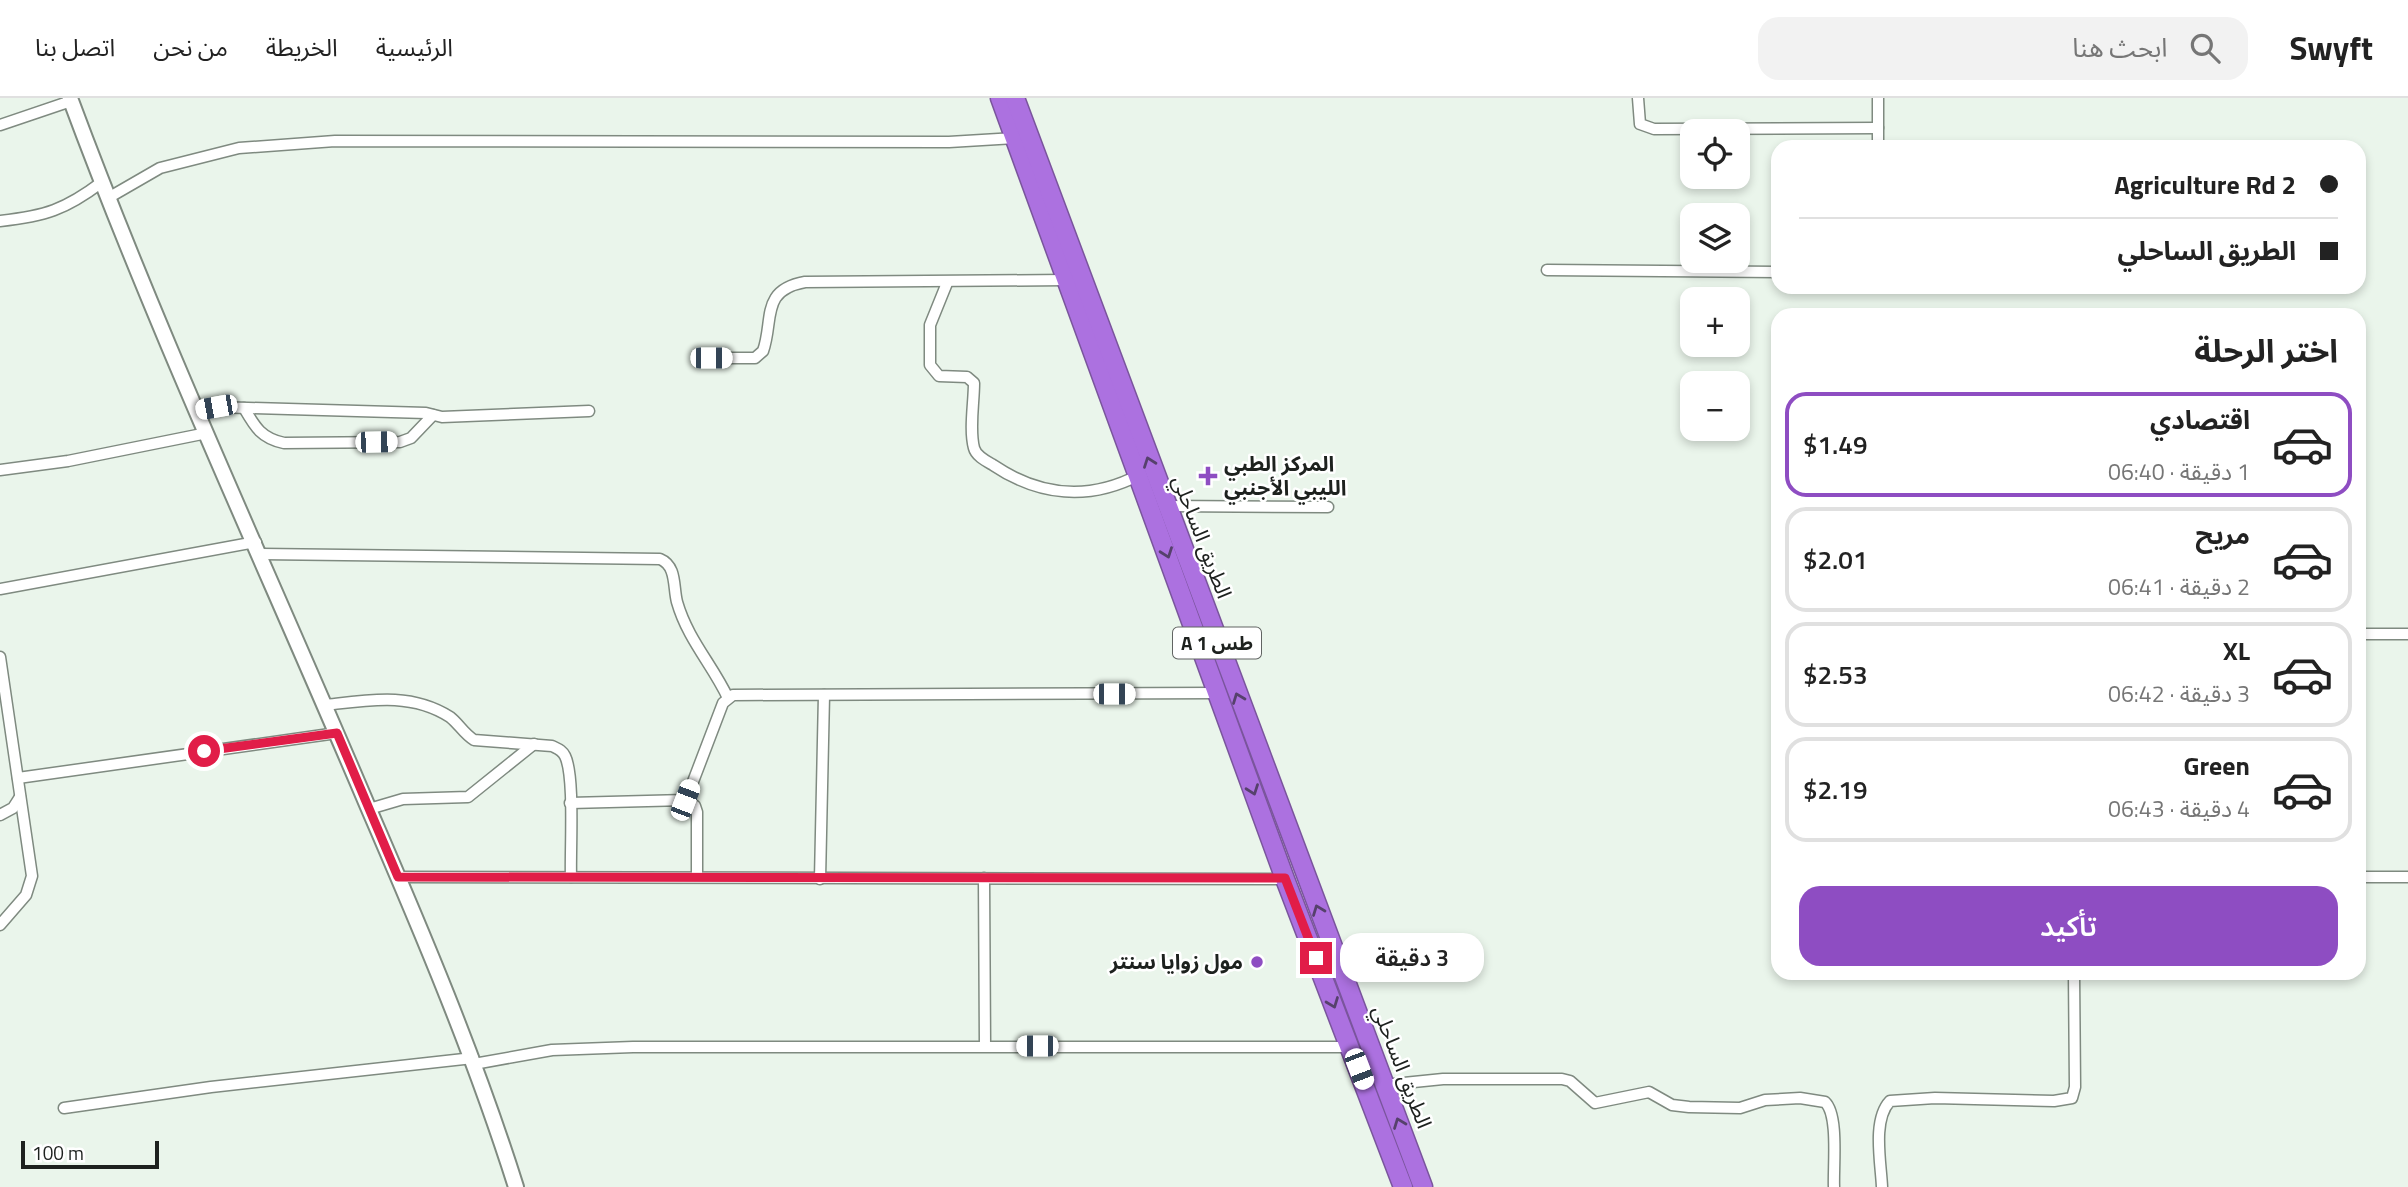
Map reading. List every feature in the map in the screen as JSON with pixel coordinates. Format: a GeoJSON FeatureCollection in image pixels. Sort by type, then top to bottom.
{"type":"FeatureCollection","features":[{"type":"Feature","properties":{"kind":"highway","name":"الطريق الساحلي"},"geometry":{"type":"LineString","coordinates":[[1000,98],[1285,878],[1403,1187]]}},
{"type":"Feature","properties":{"kind":"highway","name":"الطريق الساحلي"},"geometry":{"type":"LineString","coordinates":[[1015,98],[1165,506],[1423,1187]]}},
{"type":"Feature","properties":{"kind":"street"},"geometry":{"type":"LineString","coordinates":[[1637,98],[1640,124],[1654,129],[1878,128]]}},
{"type":"Feature","properties":{"kind":"street"},"geometry":{"type":"LineString","coordinates":[[1878,98],[1878,140]]}},
{"type":"Feature","properties":{"kind":"street"},"geometry":{"type":"LineString","coordinates":[[0,125],[71,99],[108,198],[197,410],[398,877],[473,1061],[516,1187]]}},
{"type":"Feature","properties":{"kind":"street"},"geometry":{"type":"LineString","coordinates":[[108,198],[160,168],[263,144],[335,141],[948,142],[1015,138]]}},
{"type":"Feature","properties":{"kind":"street"},"geometry":{"type":"LineString","coordinates":[[0,221],[54,213],[73,204],[102,183]]}},
{"type":"Feature","properties":{"kind":"street"},"geometry":{"type":"LineString","coordinates":[[1547,270],[1771,272]]}},
{"type":"Feature","properties":{"kind":"street"},"geometry":{"type":"LineString","coordinates":[[711,358],[755,358],[763,351],[768,315],[774,300],[790,285],[805,282],[1067,280]]}},
{"type":"Feature","properties":{"kind":"street"},"geometry":{"type":"LineString","coordinates":[[947,282],[930,325],[930,365],[939,376],[967,377],[974,383],[973,445],[979,456],[1018,482],[1040,489],[1074,491],[1115,488],[1139,475]]}},
{"type":"Feature","properties":{"kind":"street"},"geometry":{"type":"LineString","coordinates":[[197,410],[244,408],[433,415],[589,411]]}},
{"type":"Feature","properties":{"kind":"street"},"geometry":{"type":"LineString","coordinates":[[244,408],[258,433],[268,440],[284,443],[400,442],[411,438],[433,415]]}},
{"type":"Feature","properties":{"kind":"street"},"geometry":{"type":"LineString","coordinates":[[0,470],[68,461],[207,433]]}},
{"type":"Feature","properties":{"kind":"street"},"geometry":{"type":"LineString","coordinates":[[1165,506],[1328,507]]}},
{"type":"Feature","properties":{"kind":"street"},"geometry":{"type":"LineString","coordinates":[[0,589],[258,548],[660,559],[672,569],[684,618],[700,656],[719,679],[728,698],[685,800]]}},
{"type":"Feature","properties":{"kind":"street"},"geometry":{"type":"LineString","coordinates":[[2366,634],[2408,634]]}},
{"type":"Feature","properties":{"kind":"street"},"geometry":{"type":"LineString","coordinates":[[0,657],[32,876],[30,887],[0,925]]}},
{"type":"Feature","properties":{"kind":"street"},"geometry":{"type":"LineString","coordinates":[[728,698],[1219,693]]}},
{"type":"Feature","properties":{"kind":"street"},"geometry":{"type":"LineString","coordinates":[[820,879],[824,695]]}},
{"type":"Feature","properties":{"kind":"street"},"geometry":{"type":"LineString","coordinates":[[325,705],[379,699],[404,700],[429,706],[452,719],[474,740],[534,744],[562,750],[567,758],[571,877]]}},
{"type":"Feature","properties":{"kind":"street"},"geometry":{"type":"LineString","coordinates":[[18,778],[337,733]]}},
{"type":"Feature","properties":{"kind":"street"},"geometry":{"type":"LineString","coordinates":[[369,809],[403,799],[468,797],[534,744]]}},
{"type":"Feature","properties":{"kind":"street"},"geometry":{"type":"LineString","coordinates":[[0,815],[13,808],[20,797]]}},
{"type":"Feature","properties":{"kind":"street"},"geometry":{"type":"LineString","coordinates":[[570,803],[685,800],[695,806],[697,812],[697,877]]}},
{"type":"Feature","properties":{"kind":"street"},"geometry":{"type":"LineString","coordinates":[[398,877],[1285,878]]}},
{"type":"Feature","properties":{"kind":"street"},"geometry":{"type":"LineString","coordinates":[[2366,877],[2408,877]]}},
{"type":"Feature","properties":{"kind":"street"},"geometry":{"type":"LineString","coordinates":[[984,878],[985,1046]]}},
{"type":"Feature","properties":{"kind":"street"},"geometry":{"type":"LineString","coordinates":[[1882,1187],[1881,1128],[1884,1107],[1889,1101],[1935,1098],[2054,1101],[2072,1098],[2076,1087],[2074,980]]}},
{"type":"Feature","properties":{"kind":"street"},"geometry":{"type":"LineString","coordinates":[[64,1108],[197,1088],[473,1061],[552,1050],[633,1047],[1351,1047]]}},
{"type":"Feature","properties":{"kind":"street"},"geometry":{"type":"LineString","coordinates":[[1384,1085],[1443,1079],[1562,1079],[1570,1080],[1595,1103],[1649,1092],[1672,1105],[1689,1107],[1740,1108],[1765,1100],[1800,1098],[1825,1102],[1831,1112],[1833,1129],[1833,1187]]}},
{"type":"Feature","properties":{"kind":"place","name":"المركز الطبي الليبي الأجنبي"},"geometry":{"type":"Point","coordinates":[1208,476]}},
{"type":"Feature","properties":{"kind":"place","name":"مول زوايا سنتر"},"geometry":{"type":"Point","coordinates":[1257,962]}},
{"type":"Feature","properties":{"kind":"route"},"geometry":{"type":"LineString","coordinates":[[204,751],[337,733],[398,877],[1285,878],[1316,958]]}}]}
